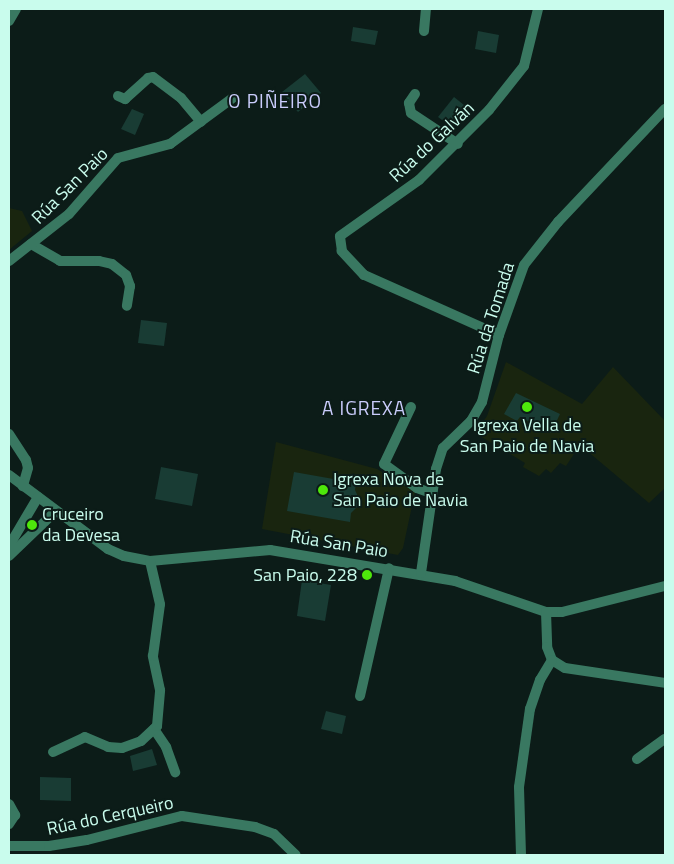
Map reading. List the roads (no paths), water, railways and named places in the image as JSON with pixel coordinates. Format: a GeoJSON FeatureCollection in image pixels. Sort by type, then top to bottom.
{"type":"FeatureCollection","features":[{"type":"Feature","properties":{"kind":"street"},"geometry":{"type":"LineString","coordinates":[[9,21],[16,9]]}},
{"type":"Feature","properties":{"kind":"street"},"geometry":{"type":"LineString","coordinates":[[424,30],[426,9]]}},
{"type":"Feature","properties":{"kind":"street","name":"Rúa do Galván"},"geometry":{"type":"LineString","coordinates":[[499,335],[374,282],[355,268],[340,244],[343,232],[404,191],[458,144],[524,66],[538,9]]}},
{"type":"Feature","properties":{"kind":"street"},"geometry":{"type":"LineString","coordinates":[[118,96],[125,99],[148,78],[153,77],[181,98],[201,122]]}},
{"type":"Feature","properties":{"kind":"street"},"geometry":{"type":"LineString","coordinates":[[415,94],[409,103],[411,113],[458,144]]}},
{"type":"Feature","properties":{"kind":"street","name":"Rúa San Paio"},"geometry":{"type":"LineString","coordinates":[[9,261],[69,214],[118,158],[170,144],[234,97]]}},
{"type":"Feature","properties":{"kind":"street","name":"Rúa da Tomada"},"geometry":{"type":"LineString","coordinates":[[421,573],[431,493],[443,448],[471,421],[482,402],[499,335],[524,264],[558,222],[665,109]]}},
{"type":"Feature","properties":{"kind":"street"},"geometry":{"type":"LineString","coordinates":[[31,244],[60,261],[99,261],[112,264],[128,280],[127,306]]}},
{"type":"Feature","properties":{"kind":"street"},"geometry":{"type":"LineString","coordinates":[[411,407],[384,464],[416,488],[431,493]]}},
{"type":"Feature","properties":{"kind":"street"},"geometry":{"type":"LineString","coordinates":[[9,434],[28,468],[23,486]]}},
{"type":"Feature","properties":{"kind":"street","name":"Rúa San Paio"},"geometry":{"type":"LineString","coordinates":[[9,475],[108,549],[124,556],[150,561],[252,550],[389,568],[455,580],[546,612],[562,612],[665,586]]}},
{"type":"Feature","properties":{"kind":"street"},"geometry":{"type":"LineString","coordinates":[[9,546],[38,497]]}},
{"type":"Feature","properties":{"kind":"street"},"geometry":{"type":"LineString","coordinates":[[9,556],[56,511]]}},
{"type":"Feature","properties":{"kind":"street"},"geometry":{"type":"LineString","coordinates":[[53,752],[85,737],[108,747],[122,748],[141,741],[154,730],[160,710],[160,690],[153,656],[160,604],[150,561]]}},
{"type":"Feature","properties":{"kind":"street"},"geometry":{"type":"LineString","coordinates":[[360,696],[389,568]]}},
{"type":"Feature","properties":{"kind":"street"},"geometry":{"type":"LineString","coordinates":[[546,612],[548,648],[552,660],[565,668],[665,683]]}},
{"type":"Feature","properties":{"kind":"street"},"geometry":{"type":"LineString","coordinates":[[521,855],[519,787],[530,709],[540,680],[552,660]]}},
{"type":"Feature","properties":{"kind":"street"},"geometry":{"type":"LineString","coordinates":[[154,730],[166,747],[175,772]]}},
{"type":"Feature","properties":{"kind":"street"},"geometry":{"type":"LineString","coordinates":[[637,759],[665,739]]}},
{"type":"Feature","properties":{"kind":"street"},"geometry":{"type":"LineString","coordinates":[[9,804],[15,815],[9,824]]}},
{"type":"Feature","properties":{"kind":"street","name":"Rúa do Cerqueiro"},"geometry":{"type":"LineString","coordinates":[[9,846],[49,846],[87,840],[182,816],[255,827],[274,834],[296,855]]}},
{"type":"Feature","properties":{"kind":"place","name":"Igrexa Vella de San Paio de Navia"},"geometry":{"type":"Point","coordinates":[527,407]}},
{"type":"Feature","properties":{"kind":"place","name":"Igrexa Nova de San Paio de Navia"},"geometry":{"type":"Point","coordinates":[323,490]}},
{"type":"Feature","properties":{"kind":"place","name":"Cruceiro da Devesa"},"geometry":{"type":"Point","coordinates":[32,525]}},
{"type":"Feature","properties":{"kind":"place","name":"San Paio, 228"},"geometry":{"type":"Point","coordinates":[367,575]}},
{"type":"Feature","properties":{"kind":"district","name":"O PIÑEIRO"},"geometry":{"type":"Point","coordinates":[275,101]}},
{"type":"Feature","properties":{"kind":"district","name":"A IGREXA"},"geometry":{"type":"Point","coordinates":[364,408]}}]}
